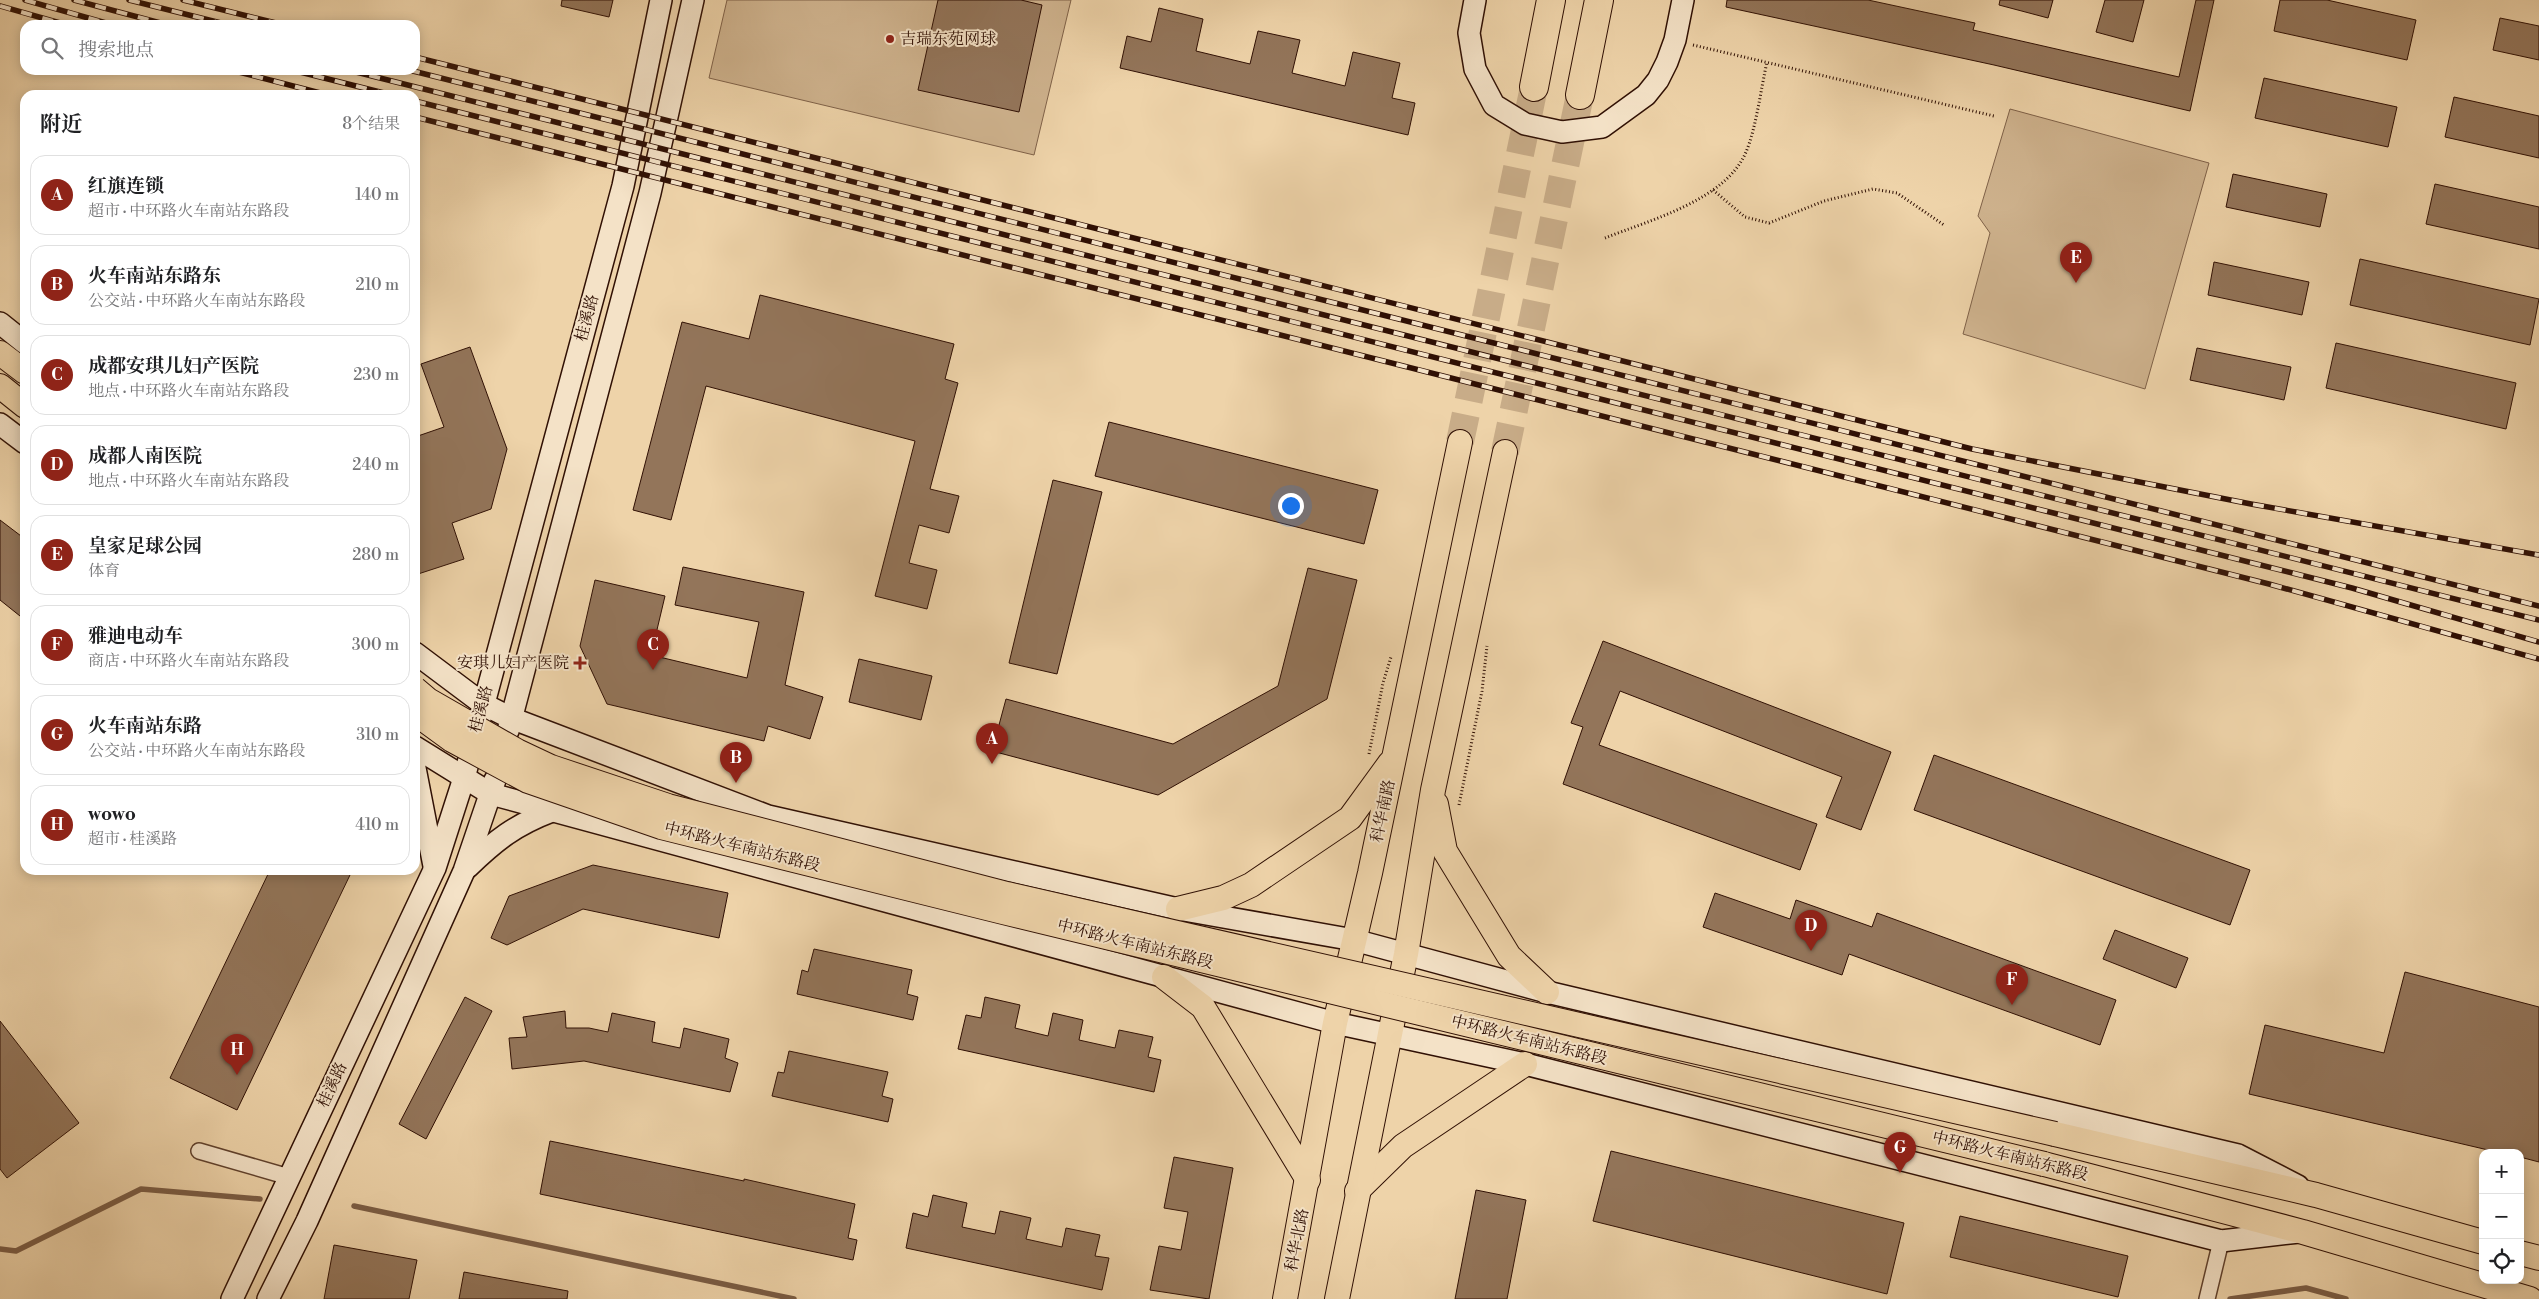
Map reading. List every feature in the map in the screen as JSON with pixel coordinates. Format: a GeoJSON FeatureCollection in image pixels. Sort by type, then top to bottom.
{"type":"FeatureCollection","features":[{"type":"Feature","properties":{"kind":"highway"},"geometry":{"type":"LineString","coordinates":[[1534,87],[1551,0]]}},
{"type":"Feature","properties":{"kind":"highway"},"geometry":{"type":"LineString","coordinates":[[1580,95],[1599,0]]}},
{"type":"Feature","properties":{"kind":"main road","name":"桂溪路"},"geometry":{"type":"LineString","coordinates":[[232,1299],[435,868],[464,778],[623,186],[661,0]]}},
{"type":"Feature","properties":{"kind":"main road","name":"桂溪路"},"geometry":{"type":"LineString","coordinates":[[268,1299],[306,1222],[464,871],[491,794],[650,193],[693,0]]}},
{"type":"Feature","properties":{"kind":"main road"},"geometry":{"type":"LineString","coordinates":[[1475,0],[1469,34],[1475,69],[1494,105],[1525,124],[1562,132],[1602,127],[1646,95],[1658,80],[1675,40],[1682,0]]}},
{"type":"Feature","properties":{"kind":"main road"},"geometry":{"type":"LineString","coordinates":[[0,324],[20,339]]}},
{"type":"Feature","properties":{"kind":"main road"},"geometry":{"type":"LineString","coordinates":[[0,353],[20,368]]}},
{"type":"Feature","properties":{"kind":"main road"},"geometry":{"type":"LineString","coordinates":[[0,386],[20,402]]}},
{"type":"Feature","properties":{"kind":"main road"},"geometry":{"type":"LineString","coordinates":[[0,424],[20,439]]}},
{"type":"Feature","properties":{"kind":"main road","name":"科华南路"},"geometry":{"type":"LineString","coordinates":[[1308,1180],[1335,1023],[1395,756],[1460,442]]}},
{"type":"Feature","properties":{"kind":"main road"},"geometry":{"type":"LineString","coordinates":[[1337,1299],[1388,1034],[1406,954],[1433,790],[1504,452]]}},
{"type":"Feature","properties":{"kind":"main road"},"geometry":{"type":"LineString","coordinates":[[420,657],[483,704],[511,718],[768,816],[1178,909],[1354,940],[1547,992],[2238,1155],[2316,1195]]}},
{"type":"Feature","properties":{"kind":"main road","name":"中环路火车南站东路段"},"geometry":{"type":"LineString","coordinates":[[420,693],[428,700],[517,752],[551,767],[668,806],[1007,894],[2316,1195],[2479,1241]]}},
{"type":"Feature","properties":{"kind":"main road","name":"中环路火车南站东路段"},"geometry":{"type":"LineString","coordinates":[[420,716],[452,740],[528,781],[671,830],[2044,1164],[2303,1232],[2529,1299]]}},
{"type":"Feature","properties":{"kind":"main road"},"geometry":{"type":"LineString","coordinates":[[420,750],[491,794],[1335,1023],[1524,1064],[2221,1241],[2303,1232]]}},
{"type":"Feature","properties":{"kind":"main road"},"geometry":{"type":"LineString","coordinates":[[1178,909],[1223,898],[1250,885],[1350,818],[1395,756]]}},
{"type":"Feature","properties":{"kind":"main road"},"geometry":{"type":"LineString","coordinates":[[1433,790],[1445,850],[1509,956],[1547,992]]}},
{"type":"Feature","properties":{"kind":"main road"},"geometry":{"type":"LineString","coordinates":[[420,793],[435,868]]}},
{"type":"Feature","properties":{"kind":"main road"},"geometry":{"type":"LineString","coordinates":[[464,871],[497,840],[529,820],[552,811]]}},
{"type":"Feature","properties":{"kind":"main road"},"geometry":{"type":"LineString","coordinates":[[1164,977],[1203,1007],[1308,1180]]}},
{"type":"Feature","properties":{"kind":"main road"},"geometry":{"type":"LineString","coordinates":[[1357,1191],[1404,1146],[1524,1064]]}},
{"type":"Feature","properties":{"kind":"main road","name":"科华北路"},"geometry":{"type":"LineString","coordinates":[[1285,1299],[1308,1180]]}},
{"type":"Feature","properties":{"kind":"main road"},"geometry":{"type":"LineString","coordinates":[[2524,1254],[2539,1258]]}},
{"type":"Feature","properties":{"kind":"street"},"geometry":{"type":"LineString","coordinates":[[198,1151],[289,1177]]}},
{"type":"Feature","properties":{"kind":"street"},"geometry":{"type":"LineString","coordinates":[[2208,1294],[2221,1241]]}},
{"type":"Feature","properties":{"kind":"path"},"geometry":{"type":"LineString","coordinates":[[1675,40],[1994,116]]}},
{"type":"Feature","properties":{"kind":"path"},"geometry":{"type":"LineString","coordinates":[[1605,238],[1682,207],[1713,190],[1738,167],[1747,151],[1767,62]]}},
{"type":"Feature","properties":{"kind":"path"},"geometry":{"type":"LineString","coordinates":[[1713,190],[1745,217],[1769,223],[1824,201],[1873,189],[1897,193],[1944,225]]}},
{"type":"Feature","properties":{"kind":"shaded area","name":"吉瑞东苑网球"},"geometry":{"type":"Polygon","coordinates":[[[727,0],[1071,0],[1034,155],[709,78],[727,0]]]}},
{"type":"Feature","properties":{"kind":"shaded area"},"geometry":{"type":"Polygon","coordinates":[[[2010,109],[2209,163],[2145,389],[1963,334],[1990,233],[1978,216],[2010,109]]]}},
{"type":"Feature","properties":{"kind":"building"},"geometry":{"type":"Polygon","coordinates":[[[562,0],[613,0],[609,17],[561,6],[562,0]]]}},
{"type":"Feature","properties":{"kind":"building"},"geometry":{"type":"Polygon","coordinates":[[[938,0],[1021,0],[1042,5],[1019,112],[918,90],[938,0]]]}},
{"type":"Feature","properties":{"kind":"building"},"geometry":{"type":"Polygon","coordinates":[[[1727,0],[1868,0],[1975,23],[1973,30],[2179,77],[2196,0],[2214,0],[2190,111],[1994,65],[1726,7],[1727,0]]]}},
{"type":"Feature","properties":{"kind":"building"},"geometry":{"type":"Polygon","coordinates":[[[2000,0],[2053,0],[2048,18],[1999,5],[2000,0]]]}},
{"type":"Feature","properties":{"kind":"building"},"geometry":{"type":"Polygon","coordinates":[[[2105,0],[2144,0],[2133,42],[2096,32],[2105,0]]]}},
{"type":"Feature","properties":{"kind":"building"},"geometry":{"type":"Polygon","coordinates":[[[2280,0],[2327,0],[2416,20],[2407,60],[2274,31],[2280,0]]]}},
{"type":"Feature","properties":{"kind":"building"},"geometry":{"type":"Polygon","coordinates":[[[1159,8],[1203,19],[1196,51],[1250,64],[1258,31],[1300,40],[1292,73],[1345,86],[1353,52],[1400,63],[1392,98],[1415,103],[1408,135],[1120,68],[1127,36],[1151,42],[1159,8]]]}},
{"type":"Feature","properties":{"kind":"building"},"geometry":{"type":"Polygon","coordinates":[[[2500,18],[2539,26],[2539,60],[2493,50],[2500,18]]]}},
{"type":"Feature","properties":{"kind":"building"},"geometry":{"type":"Polygon","coordinates":[[[2264,78],[2397,107],[2388,147],[2255,118],[2264,78]]]}},
{"type":"Feature","properties":{"kind":"building"},"geometry":{"type":"Polygon","coordinates":[[[2454,97],[2539,116],[2539,158],[2445,137],[2454,97]]]}},
{"type":"Feature","properties":{"kind":"building"},"geometry":{"type":"Polygon","coordinates":[[[2233,174],[2327,194],[2320,227],[2226,207],[2233,174]]]}},
{"type":"Feature","properties":{"kind":"building"},"geometry":{"type":"Polygon","coordinates":[[[2435,184],[2539,207],[2539,249],[2426,224],[2435,184]]]}},
{"type":"Feature","properties":{"kind":"building"},"geometry":{"type":"Polygon","coordinates":[[[2360,259],[2539,299],[2530,345],[2350,305],[2360,259]]]}},
{"type":"Feature","properties":{"kind":"building"},"geometry":{"type":"Polygon","coordinates":[[[2214,262],[2309,282],[2302,315],[2208,295],[2214,262]]]}},
{"type":"Feature","properties":{"kind":"building"},"geometry":{"type":"Polygon","coordinates":[[[760,295],[954,344],[945,379],[958,383],[930,489],[959,496],[949,533],[919,525],[909,563],[937,570],[927,609],[875,596],[915,441],[706,386],[671,520],[633,510],[682,322],[749,339],[760,295]]]}},
{"type":"Feature","properties":{"kind":"building"},"geometry":{"type":"Polygon","coordinates":[[[2336,343],[2516,383],[2506,429],[2326,388],[2336,343]]]}},
{"type":"Feature","properties":{"kind":"building"},"geometry":{"type":"Polygon","coordinates":[[[470,347],[507,449],[491,509],[452,523],[464,559],[420,573],[420,435],[444,427],[421,364],[470,347]]]}},
{"type":"Feature","properties":{"kind":"building"},"geometry":{"type":"Polygon","coordinates":[[[2197,348],[2291,367],[2284,400],[2190,380],[2197,348]]]}},
{"type":"Feature","properties":{"kind":"building"},"geometry":{"type":"Polygon","coordinates":[[[1109,422],[1378,490],[1364,544],[1095,476],[1109,422]]]}},
{"type":"Feature","properties":{"kind":"building"},"geometry":{"type":"Polygon","coordinates":[[[1053,480],[1102,492],[1057,674],[1009,663],[1053,480]]]}},
{"type":"Feature","properties":{"kind":"building"},"geometry":{"type":"Polygon","coordinates":[[[0,520],[20,535],[20,616],[0,600],[0,520]]]}},
{"type":"Feature","properties":{"kind":"building"},"geometry":{"type":"Polygon","coordinates":[[[683,567],[804,592],[785,685],[823,697],[810,739],[768,726],[764,741],[607,704],[580,646],[595,580],[665,596],[651,655],[747,678],[759,622],[675,605],[683,567]]]}},
{"type":"Feature","properties":{"kind":"building"},"geometry":{"type":"Polygon","coordinates":[[[1308,568],[1357,580],[1327,699],[1158,795],[992,751],[1006,699],[1173,744],[1278,686],[1308,568]]]}},
{"type":"Feature","properties":{"kind":"building"},"geometry":{"type":"Polygon","coordinates":[[[1603,641],[1891,752],[1861,830],[1826,817],[1842,777],[1620,691],[1599,745],[1817,824],[1800,870],[1563,784],[1583,727],[1571,723],[1603,641]]]}},
{"type":"Feature","properties":{"kind":"building"},"geometry":{"type":"Polygon","coordinates":[[[859,659],[932,676],[921,720],[849,702],[859,659]]]}},
{"type":"Feature","properties":{"kind":"building"},"geometry":{"type":"Polygon","coordinates":[[[1934,755],[2250,870],[2230,925],[1914,810],[1934,755]]]}},
{"type":"Feature","properties":{"kind":"building"},"geometry":{"type":"Polygon","coordinates":[[[593,865],[728,893],[719,938],[583,909],[507,945],[491,938],[509,896],[593,865]]]}},
{"type":"Feature","properties":{"kind":"building"},"geometry":{"type":"Polygon","coordinates":[[[268,875],[350,875],[237,1110],[170,1078],[268,875]]]}},
{"type":"Feature","properties":{"kind":"building"},"geometry":{"type":"Polygon","coordinates":[[[1715,893],[1790,919],[1796,900],[1872,927],[1877,913],[2116,1000],[2100,1045],[1849,954],[1842,975],[1703,927],[1715,893]]]}},
{"type":"Feature","properties":{"kind":"building"},"geometry":{"type":"Polygon","coordinates":[[[2115,930],[2188,958],[2176,988],[2103,959],[2115,930]]]}},
{"type":"Feature","properties":{"kind":"building"},"geometry":{"type":"Polygon","coordinates":[[[814,949],[912,970],[907,994],[918,997],[913,1020],[797,994],[802,970],[808,972],[814,949]]]}},
{"type":"Feature","properties":{"kind":"building"},"geometry":{"type":"Polygon","coordinates":[[[2405,972],[2539,1007],[2539,1162],[2524,1158],[2524,1149],[2484,1149],[2249,1094],[2265,1025],[2384,1053],[2405,972]]]}},
{"type":"Feature","properties":{"kind":"building"},"geometry":{"type":"Polygon","coordinates":[[[465,997],[492,1011],[426,1139],[399,1124],[465,997]]]}},
{"type":"Feature","properties":{"kind":"building"},"geometry":{"type":"Polygon","coordinates":[[[985,997],[1020,1005],[1015,1028],[1048,1036],[1053,1013],[1083,1020],[1079,1040],[1115,1048],[1119,1030],[1153,1037],[1148,1057],[1161,1060],[1154,1092],[958,1049],[966,1015],[981,1018],[985,997]]]}},
{"type":"Feature","properties":{"kind":"building"},"geometry":{"type":"Polygon","coordinates":[[[565,1011],[566,1028],[589,1028],[608,1032],[612,1013],[655,1022],[652,1042],[680,1048],[684,1028],[729,1039],[725,1058],[738,1063],[730,1092],[584,1061],[512,1069],[509,1038],[527,1037],[523,1017],[565,1011]]]}},
{"type":"Feature","properties":{"kind":"building"},"geometry":{"type":"Polygon","coordinates":[[[0,1021],[79,1123],[7,1178],[0,1169],[0,1021]]]}},
{"type":"Feature","properties":{"kind":"building"},"geometry":{"type":"Polygon","coordinates":[[[789,1051],[888,1072],[882,1096],[893,1099],[888,1122],[772,1096],[778,1072],[784,1073],[789,1051]]]}},
{"type":"Feature","properties":{"kind":"building"},"geometry":{"type":"Polygon","coordinates":[[[550,1141],[744,1181],[744,1179],[855,1204],[848,1238],[857,1240],[853,1260],[540,1194],[550,1141]]]}},
{"type":"Feature","properties":{"kind":"building"},"geometry":{"type":"Polygon","coordinates":[[[1611,1151],[1904,1223],[1887,1294],[1593,1221],[1611,1151]]]}},
{"type":"Feature","properties":{"kind":"building"},"geometry":{"type":"Polygon","coordinates":[[[1174,1157],[1233,1168],[1209,1299],[1150,1290],[1159,1246],[1181,1250],[1188,1212],[1164,1208],[1174,1157]]]}},
{"type":"Feature","properties":{"kind":"building"},"geometry":{"type":"Polygon","coordinates":[[[1476,1190],[1526,1200],[1507,1299],[1455,1299],[1476,1190]]]}},
{"type":"Feature","properties":{"kind":"building"},"geometry":{"type":"Polygon","coordinates":[[[933,1195],[967,1203],[962,1227],[995,1234],[1000,1211],[1031,1218],[1026,1239],[1062,1247],[1066,1228],[1100,1235],[1095,1256],[1109,1258],[1102,1290],[906,1248],[913,1213],[928,1217],[933,1195]]]}},
{"type":"Feature","properties":{"kind":"building"},"geometry":{"type":"Polygon","coordinates":[[[1960,1216],[2128,1256],[2118,1297],[1950,1257],[1960,1216]]]}},
{"type":"Feature","properties":{"kind":"building"},"geometry":{"type":"Polygon","coordinates":[[[334,1245],[417,1260],[409,1299],[324,1299],[334,1245]]]}},
{"type":"Feature","properties":{"kind":"building"},"geometry":{"type":"Polygon","coordinates":[[[464,1272],[568,1291],[567,1299],[459,1299],[464,1272]]]}},
{"type":"Feature","properties":{"kind":"waterway"},"geometry":{"type":"LineString","coordinates":[[0,1249],[16,1251],[141,1189],[260,1199]]}},
{"type":"Feature","properties":{"kind":"waterway"},"geometry":{"type":"LineString","coordinates":[[354,1206],[794,1299]]}},
{"type":"Feature","properties":{"kind":"waterway"},"geometry":{"type":"LineString","coordinates":[[2230,1299],[2306,1288],[2346,1299]]}},
{"type":"Feature","properties":{"kind":"tunnel"},"geometry":{"type":"LineString","coordinates":[[1460,442],[1534,87]]}},
{"type":"Feature","properties":{"kind":"tunnel"},"geometry":{"type":"LineString","coordinates":[[1505,452],[1580,95]]}},
{"type":"Feature","properties":{"kind":"railway"},"geometry":{"type":"LineString","coordinates":[[25,0],[95,20]]}},
{"type":"Feature","properties":{"kind":"railway"},"geometry":{"type":"LineString","coordinates":[[74,0],[149,20]]}},
{"type":"Feature","properties":{"kind":"railway"},"geometry":{"type":"LineString","coordinates":[[129,0],[209,20]]}},
{"type":"Feature","properties":{"kind":"railway"},"geometry":{"type":"LineString","coordinates":[[183,0],[264,20]]}},
{"type":"Feature","properties":{"kind":"railway"},"geometry":{"type":"LineString","coordinates":[[0,6],[49,20]]}},
{"type":"Feature","properties":{"kind":"railway"},"geometry":{"type":"LineString","coordinates":[[420,58],[1972,449],[2251,504],[2539,555]]}},
{"type":"Feature","properties":{"kind":"railway"},"geometry":{"type":"LineString","coordinates":[[420,73],[2539,606]]}},
{"type":"Feature","properties":{"kind":"railway"},"geometry":{"type":"LineString","coordinates":[[250,75],[309,90]]}},
{"type":"Feature","properties":{"kind":"railway"},"geometry":{"type":"LineString","coordinates":[[312,75],[372,90]]}},
{"type":"Feature","properties":{"kind":"railway"},"geometry":{"type":"LineString","coordinates":[[368,75],[2539,620]]}},
{"type":"Feature","properties":{"kind":"railway"},"geometry":{"type":"LineString","coordinates":[[420,102],[2352,588],[2539,642]]}},
{"type":"Feature","properties":{"kind":"railway"},"geometry":{"type":"LineString","coordinates":[[420,118],[2269,584],[2539,659]]}},
{"type":"Feature","properties":{"kind":"place","name":"吉瑞东苑网球"},"geometry":{"type":"Point","coordinates":[890,39]}},
{"type":"Feature","properties":{"kind":"place","name":"皇家足球公园"},"geometry":{"type":"Point","coordinates":[2076,283]}},
{"type":"Feature","properties":{"kind":"place","name":"安琪儿妇产医院"},"geometry":{"type":"Point","coordinates":[580,663]}},
{"type":"Feature","properties":{"kind":"place","name":"成都安琪儿妇产医院"},"geometry":{"type":"Point","coordinates":[653,670]}},
{"type":"Feature","properties":{"kind":"place","name":"红旗连锁"},"geometry":{"type":"Point","coordinates":[992,764]}},
{"type":"Feature","properties":{"kind":"place","name":"火车南站东路东"},"geometry":{"type":"Point","coordinates":[736,783]}},
{"type":"Feature","properties":{"kind":"place","name":"成都人南医院"},"geometry":{"type":"Point","coordinates":[1811,951]}},
{"type":"Feature","properties":{"kind":"place","name":"雅迪电动车"},"geometry":{"type":"Point","coordinates":[2012,1005]}},
{"type":"Feature","properties":{"kind":"place","name":"wowo"},"geometry":{"type":"Point","coordinates":[237,1075]}},
{"type":"Feature","properties":{"kind":"place","name":"火车南站东路"},"geometry":{"type":"Point","coordinates":[1900,1173]}}]}
